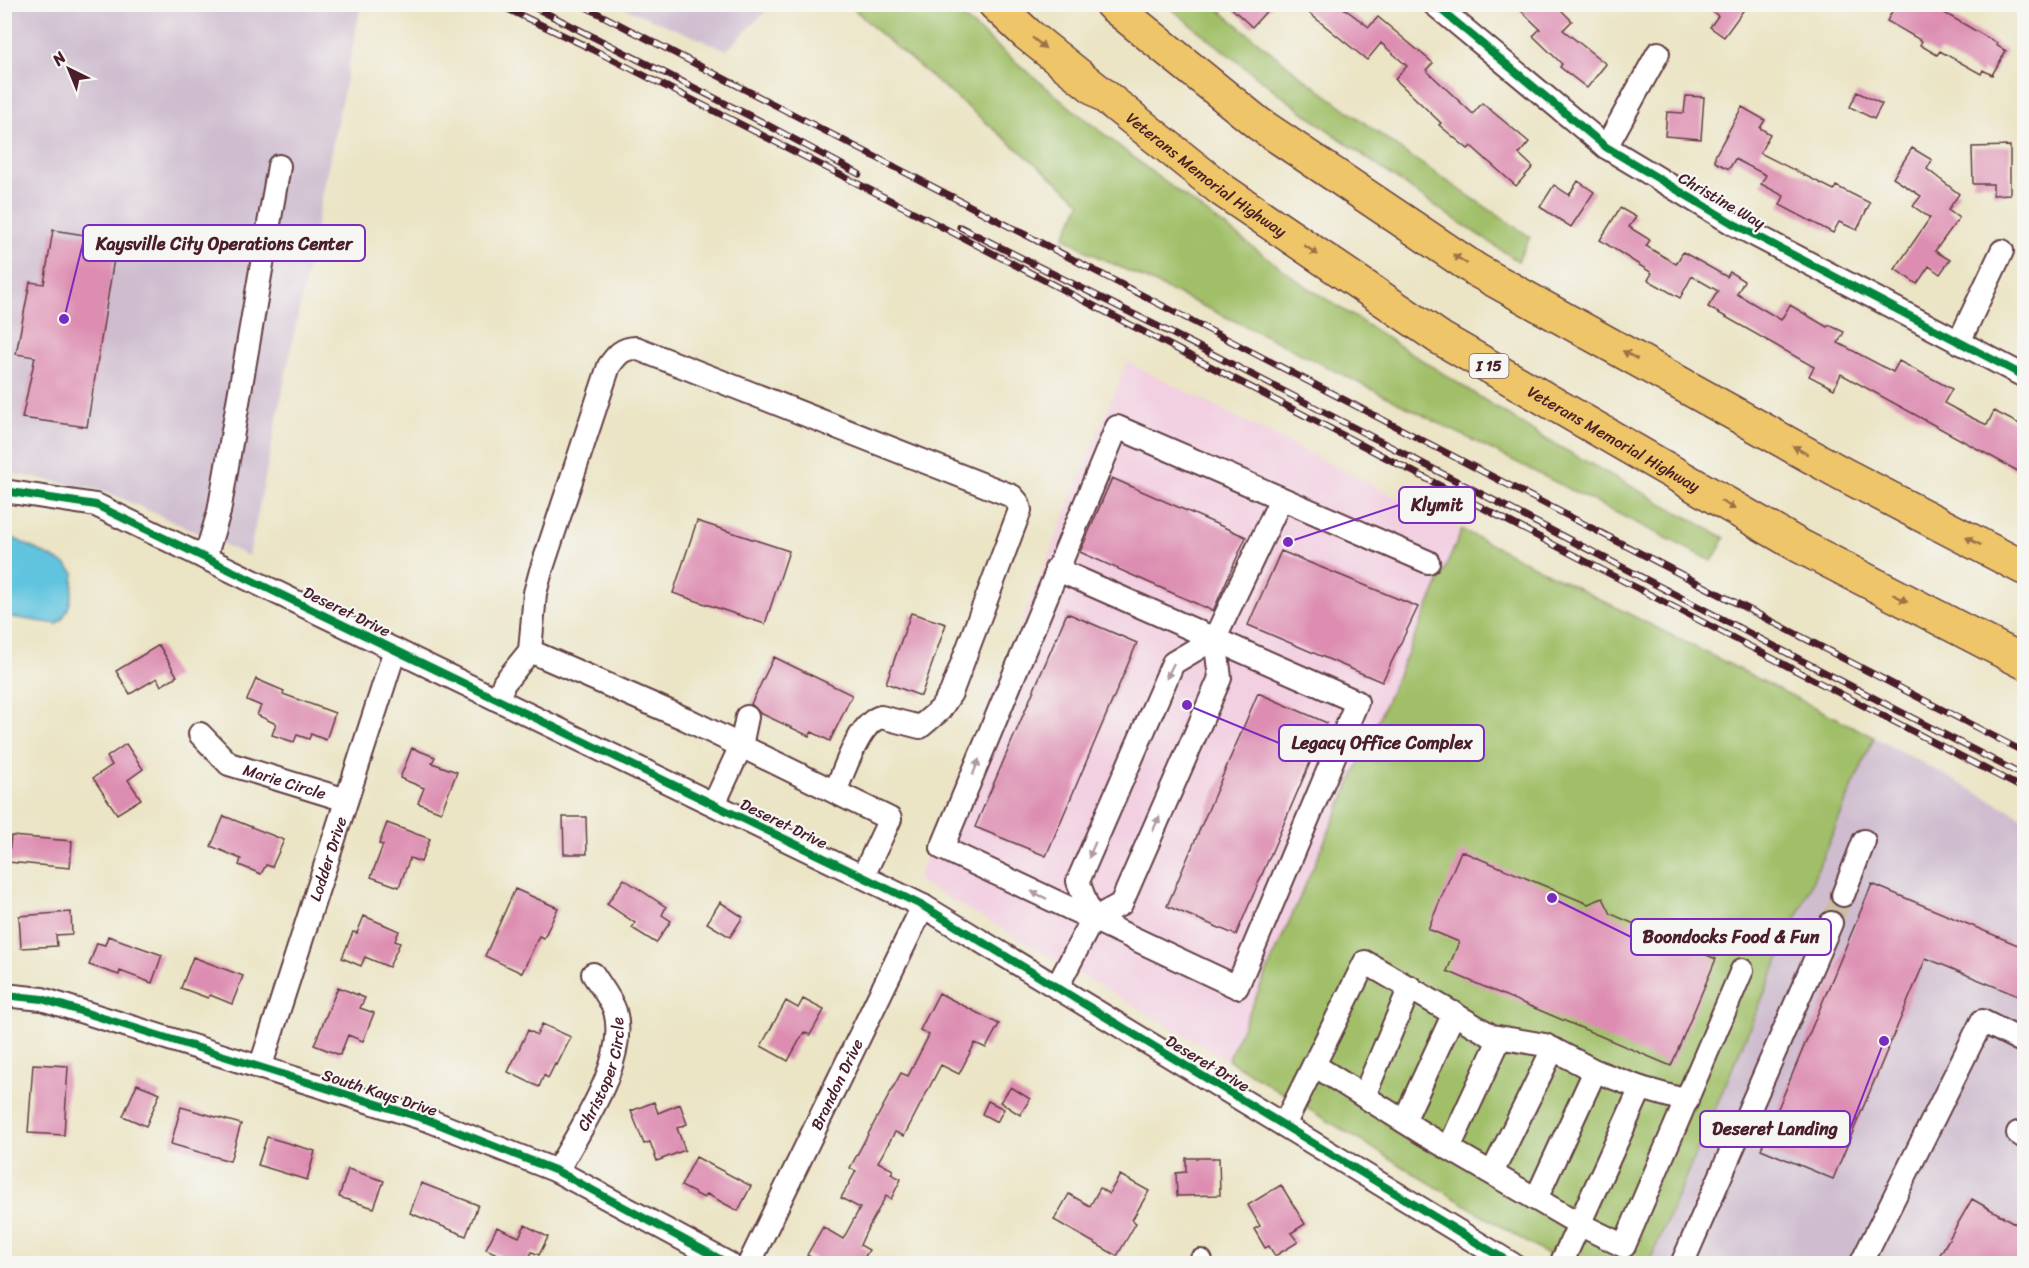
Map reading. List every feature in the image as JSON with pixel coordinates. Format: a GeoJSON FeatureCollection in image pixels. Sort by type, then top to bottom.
{"type":"FeatureCollection","features":[{"type":"Feature","properties":{"kind":"highway","name":"Veterans Memorial Highway"},"geometry":{"type":"LineString","coordinates":[[995,4],[1027,34],[1221,190],[1440,338],[1798,545],[2025,662]]}},
{"type":"Feature","properties":{"kind":"highway"},"geometry":{"type":"LineString","coordinates":[[1111,4],[1259,124],[1476,270],[1841,473],[2025,568]]}},
{"type":"Feature","properties":{"kind":"street","name":"Christine Way"},"geometry":{"type":"LineString","coordinates":[[1434,4],[1606,147],[1734,224],[2025,376]]}},
{"type":"Feature","properties":{"kind":"street"},"geometry":{"type":"LineString","coordinates":[[1606,147],[1658,52]]}},
{"type":"Feature","properties":{"kind":"street"},"geometry":{"type":"LineString","coordinates":[[205,558],[219,512],[279,166]]}},
{"type":"Feature","properties":{"kind":"street"},"geometry":{"type":"LineString","coordinates":[[1959,342],[2002,251]]}},
{"type":"Feature","properties":{"kind":"street"},"geometry":{"type":"LineString","coordinates":[[498,700],[504,683],[530,651],[535,593],[541,571],[609,366],[616,355],[627,348],[636,348],[1012,496],[1018,503],[1020,510],[951,693],[940,710],[920,727],[881,717],[870,723],[862,732],[834,792]]}},
{"type":"Feature","properties":{"kind":"street"},"geometry":{"type":"LineString","coordinates":[[1056,569],[1357,702],[1237,987],[942,848],[1056,569],[1117,427],[1428,562]]}},
{"type":"Feature","properties":{"kind":"street","name":"Deseret Drive"},"geometry":{"type":"LineString","coordinates":[[4,491],[96,505],[923,906],[1512,1263]]}},
{"type":"Feature","properties":{"kind":"street"},"geometry":{"type":"LineString","coordinates":[[1057,987],[1092,920],[1121,904],[1126,894],[1220,678],[1215,638],[1281,499]]}},
{"type":"Feature","properties":{"kind":"street"},"geometry":{"type":"LineString","coordinates":[[1092,920],[1078,881],[1173,663],[1215,638]]}},
{"type":"Feature","properties":{"kind":"street","name":"Lodder Drive"},"geometry":{"type":"LineString","coordinates":[[260,1068],[395,650]]}},
{"type":"Feature","properties":{"kind":"street"},"geometry":{"type":"LineString","coordinates":[[530,651],[686,719],[890,819],[863,876]]}},
{"type":"Feature","properties":{"kind":"street"},"geometry":{"type":"LineString","coordinates":[[714,804],[741,746],[747,717]]}},
{"type":"Feature","properties":{"kind":"street","name":"Marie Circle"},"geometry":{"type":"LineString","coordinates":[[200,734],[229,764],[346,800]]}},
{"type":"Feature","properties":{"kind":"street"},"geometry":{"type":"LineString","coordinates":[[1843,895],[1864,841]]}},
{"type":"Feature","properties":{"kind":"street","name":"Brandon Drive"},"geometry":{"type":"LineString","coordinates":[[749,1263],[923,906]]}},
{"type":"Feature","properties":{"kind":"street"},"geometry":{"type":"LineString","coordinates":[[1682,1263],[1831,923]]}},
{"type":"Feature","properties":{"kind":"street"},"geometry":{"type":"LineString","coordinates":[[1284,1125],[1365,962],[1500,1038],[1545,1046],[1595,1071],[1641,1088],[1687,1101]]}},
{"type":"Feature","properties":{"kind":"street"},"geometry":{"type":"LineString","coordinates":[[1314,1065],[1536,1199],[1624,1246],[1742,970]]}},
{"type":"Feature","properties":{"kind":"street","name":"Christoper Circle"},"geometry":{"type":"LineString","coordinates":[[557,1170],[607,1080],[616,1045],[615,1011],[593,974]]}},
{"type":"Feature","properties":{"kind":"street"},"geometry":{"type":"LineString","coordinates":[[1364,1096],[1410,987]]}},
{"type":"Feature","properties":{"kind":"street","name":"South Kays Drive"},"geometry":{"type":"LineString","coordinates":[[4,995],[42,999],[428,1120],[557,1170],[729,1263]]}},
{"type":"Feature","properties":{"kind":"street"},"geometry":{"type":"LineString","coordinates":[[1404,1121],[1455,1013]]}},
{"type":"Feature","properties":{"kind":"street"},"geometry":{"type":"LineString","coordinates":[[1860,1263],[1982,1021],[2025,1042]]}},
{"type":"Feature","properties":{"kind":"street"},"geometry":{"type":"LineString","coordinates":[[1449,1148],[1500,1038]]}},
{"type":"Feature","properties":{"kind":"street"},"geometry":{"type":"LineString","coordinates":[[1492,1173],[1553,1049]]}},
{"type":"Feature","properties":{"kind":"street"},"geometry":{"type":"LineString","coordinates":[[1536,1199],[1595,1071]]}},
{"type":"Feature","properties":{"kind":"street"},"geometry":{"type":"LineString","coordinates":[[1561,1263],[1641,1088]]}},
{"type":"Feature","properties":{"kind":"shaded area"},"geometry":{"type":"Polygon","coordinates":[[[772,4],[727,50],[617,5],[772,4]]]}},
{"type":"Feature","properties":{"kind":"shaded area"},"geometry":{"type":"Polygon","coordinates":[[[4,5],[361,5],[249,556],[105,491],[5,472],[4,5]]]}},
{"type":"Feature","properties":{"kind":"shaded area"},"geometry":{"type":"Polygon","coordinates":[[[1127,362],[1462,530],[1228,1060],[917,880],[1127,362]]]}},
{"type":"Feature","properties":{"kind":"shaded area"},"geometry":{"type":"Polygon","coordinates":[[[1874,737],[2024,818],[2024,1263],[1649,1264],[1874,737]]]}},
{"type":"Feature","properties":{"kind":"green space"},"geometry":{"type":"Polygon","coordinates":[[[850,5],[948,5],[1071,108],[1157,176],[1304,285],[1547,440],[1725,538],[1712,561],[1256,331],[1090,253],[1064,237],[1081,202],[878,32],[850,5]]]}},
{"type":"Feature","properties":{"kind":"green space"},"geometry":{"type":"Polygon","coordinates":[[[1167,5],[1213,5],[1298,74],[1404,152],[1530,237],[1518,261],[1339,138],[1167,5]]]}},
{"type":"Feature","properties":{"kind":"green space"},"geometry":{"type":"Polygon","coordinates":[[[1462,530],[1874,737],[1649,1263],[1561,1263],[1228,1060],[1462,530]]]}},
{"type":"Feature","properties":{"kind":"water"},"geometry":{"type":"Polygon","coordinates":[[[5,534],[65,564],[74,573],[72,594],[66,613],[57,624],[5,616],[5,534]]]}},
{"type":"Feature","properties":{"kind":"building"},"geometry":{"type":"Polygon","coordinates":[[[1227,4],[1273,4],[1252,27],[1227,4]]]}},
{"type":"Feature","properties":{"kind":"building"},"geometry":{"type":"Polygon","coordinates":[[[1298,4],[1338,4],[1369,27],[1378,17],[1433,63],[1426,70],[1473,114],[1482,103],[1529,142],[1519,154],[1533,167],[1516,186],[1471,146],[1468,149],[1439,125],[1441,123],[1395,79],[1407,66],[1381,43],[1367,60],[1298,4]]]}},
{"type":"Feature","properties":{"kind":"building"},"geometry":{"type":"Polygon","coordinates":[[[1514,4],[1555,4],[1572,21],[1563,30],[1606,64],[1587,88],[1560,67],[1562,64],[1533,36],[1540,29],[1514,4]]]}},
{"type":"Feature","properties":{"kind":"building"},"geometry":{"type":"Polygon","coordinates":[[[1703,4],[1748,4],[1724,37],[1710,27],[1718,16],[1703,4]]]}},
{"type":"Feature","properties":{"kind":"building"},"geometry":{"type":"Polygon","coordinates":[[[1896,4],[1929,4],[1997,43],[1996,45],[2006,51],[1992,75],[1983,70],[1981,74],[1940,51],[1937,55],[1920,45],[1922,41],[1887,21],[1896,4]]]}},
{"type":"Feature","properties":{"kind":"building"},"geometry":{"type":"Polygon","coordinates":[[[1857,92],[1882,104],[1874,119],[1850,107],[1857,92]]]}},
{"type":"Feature","properties":{"kind":"building"},"geometry":{"type":"Polygon","coordinates":[[[1686,96],[1704,97],[1701,139],[1665,136],[1667,112],[1684,113],[1686,96]]]}},
{"type":"Feature","properties":{"kind":"building"},"geometry":{"type":"Polygon","coordinates":[[[1742,107],[1765,120],[1760,128],[1770,134],[1760,153],[1834,190],[1836,186],[1870,203],[1857,230],[1839,222],[1833,233],[1780,205],[1784,196],[1761,184],[1766,175],[1735,159],[1729,169],[1715,162],[1715,156],[1742,107]]]}},
{"type":"Feature","properties":{"kind":"building"},"geometry":{"type":"Polygon","coordinates":[[[2010,146],[2010,194],[1993,195],[1993,184],[1973,184],[1972,147],[2010,146]]]}},
{"type":"Feature","properties":{"kind":"building"},"geometry":{"type":"Polygon","coordinates":[[[1912,148],[1932,160],[1927,169],[1959,194],[1948,210],[1959,218],[1935,251],[1950,260],[1940,274],[1929,266],[1917,284],[1895,269],[1930,218],[1913,206],[1921,196],[1893,178],[1912,148]]]}},
{"type":"Feature","properties":{"kind":"building"},"geometry":{"type":"Polygon","coordinates":[[[1578,181],[1594,192],[1571,227],[1540,207],[1554,185],[1569,195],[1578,181]]]}},
{"type":"Feature","properties":{"kind":"building"},"geometry":{"type":"Polygon","coordinates":[[[1620,208],[1636,217],[1629,227],[1650,240],[1646,246],[1676,264],[1683,252],[1727,277],[1730,272],[1744,281],[1737,294],[1781,320],[1790,305],[1827,327],[1829,325],[1844,332],[1838,343],[1893,372],[1899,361],[1952,389],[1944,403],[1970,417],[1987,425],[1994,411],[2025,427],[2025,475],[1841,374],[1834,389],[1809,376],[1814,367],[1708,307],[1718,291],[1692,276],[1680,298],[1648,280],[1652,273],[1600,240],[1620,208]]]}},
{"type":"Feature","properties":{"kind":"building"},"geometry":{"type":"Polygon","coordinates":[[[53,230],[117,240],[87,427],[22,418],[35,357],[16,354],[30,282],[44,284],[53,230]]]}},
{"type":"Feature","properties":{"kind":"building"},"geometry":{"type":"Polygon","coordinates":[[[1112,478],[1246,537],[1213,611],[1080,552],[1112,478]]]}},
{"type":"Feature","properties":{"kind":"building"},"geometry":{"type":"Polygon","coordinates":[[[697,521],[789,551],[765,624],[673,593],[697,521]]]}},
{"type":"Feature","properties":{"kind":"building"},"geometry":{"type":"Polygon","coordinates":[[[1281,551],[1418,607],[1382,682],[1248,625],[1281,551]]]}},
{"type":"Feature","properties":{"kind":"building"},"geometry":{"type":"Polygon","coordinates":[[[911,613],[946,624],[921,696],[886,683],[911,613]]]}},
{"type":"Feature","properties":{"kind":"building"},"geometry":{"type":"Polygon","coordinates":[[[1067,613],[1137,643],[1046,856],[975,827],[1067,613]]]}},
{"type":"Feature","properties":{"kind":"building"},"geometry":{"type":"Polygon","coordinates":[[[159,645],[177,676],[161,686],[157,678],[130,694],[116,671],[159,645]]]}},
{"type":"Feature","properties":{"kind":"building"},"geometry":{"type":"Polygon","coordinates":[[[774,657],[852,695],[830,741],[812,732],[809,736],[760,713],[751,704],[774,657]]]}},
{"type":"Feature","properties":{"kind":"building"},"geometry":{"type":"Polygon","coordinates":[[[256,679],[284,691],[283,694],[335,713],[326,740],[311,734],[309,739],[297,735],[294,742],[272,735],[276,724],[257,715],[261,706],[247,700],[256,679]]]}},
{"type":"Feature","properties":{"kind":"building"},"geometry":{"type":"Polygon","coordinates":[[[1258,693],[1327,723],[1236,935],[1167,906],[1258,693]]]}},
{"type":"Feature","properties":{"kind":"building"},"geometry":{"type":"Polygon","coordinates":[[[126,744],[143,769],[128,780],[141,799],[117,814],[93,778],[112,765],[107,757],[126,744]]]}},
{"type":"Feature","properties":{"kind":"building"},"geometry":{"type":"Polygon","coordinates":[[[412,748],[435,757],[432,763],[457,772],[441,812],[418,803],[424,788],[400,778],[412,748]]]}},
{"type":"Feature","properties":{"kind":"building"},"geometry":{"type":"Polygon","coordinates":[[[224,816],[284,840],[272,867],[266,865],[261,874],[239,865],[241,859],[211,846],[224,816]]]}},
{"type":"Feature","properties":{"kind":"building"},"geometry":{"type":"Polygon","coordinates":[[[563,817],[586,817],[587,854],[564,854],[563,817]]]}},
{"type":"Feature","properties":{"kind":"building"},"geometry":{"type":"Polygon","coordinates":[[[387,823],[430,839],[421,862],[410,858],[399,887],[371,877],[383,845],[379,844],[387,823]]]}},
{"type":"Feature","properties":{"kind":"building"},"geometry":{"type":"Polygon","coordinates":[[[11,836],[72,841],[70,868],[8,862],[11,836]]]}},
{"type":"Feature","properties":{"kind":"building"},"geometry":{"type":"Polygon","coordinates":[[[1461,851],[1588,904],[1603,898],[1611,914],[1716,959],[1671,1066],[1447,971],[1459,942],[1428,929],[1461,851]]]}},
{"type":"Feature","properties":{"kind":"building"},"geometry":{"type":"Polygon","coordinates":[[[624,879],[666,907],[662,915],[671,921],[656,943],[632,928],[635,923],[607,904],[624,879]]]}},
{"type":"Feature","properties":{"kind":"building"},"geometry":{"type":"Polygon","coordinates":[[[1872,884],[2025,948],[2025,999],[1926,958],[1833,1179],[1761,1149],[1872,884]]]}},
{"type":"Feature","properties":{"kind":"building"},"geometry":{"type":"Polygon","coordinates":[[[515,889],[558,908],[544,938],[539,936],[522,973],[485,956],[515,889]]]}},
{"type":"Feature","properties":{"kind":"building"},"geometry":{"type":"Polygon","coordinates":[[[720,902],[743,917],[730,937],[707,923],[720,902]]]}},
{"type":"Feature","properties":{"kind":"building"},"geometry":{"type":"Polygon","coordinates":[[[71,912],[72,934],[56,935],[57,946],[21,948],[19,916],[71,912]]]}},
{"type":"Feature","properties":{"kind":"building"},"geometry":{"type":"Polygon","coordinates":[[[364,916],[399,931],[395,941],[400,943],[389,967],[365,957],[361,966],[342,958],[353,932],[357,933],[364,916]]]}},
{"type":"Feature","properties":{"kind":"building"},"geometry":{"type":"Polygon","coordinates":[[[108,936],[162,955],[152,983],[120,971],[119,975],[89,965],[97,943],[105,945],[108,936]]]}},
{"type":"Feature","properties":{"kind":"building"},"geometry":{"type":"Polygon","coordinates":[[[193,957],[243,976],[232,1004],[210,995],[208,998],[181,988],[193,957]]]}},
{"type":"Feature","properties":{"kind":"building"},"geometry":{"type":"Polygon","coordinates":[[[338,987],[365,998],[360,1008],[374,1013],[363,1041],[348,1035],[340,1055],[314,1045],[338,987]]]}},
{"type":"Feature","properties":{"kind":"building"},"geometry":{"type":"Polygon","coordinates":[[[939,993],[999,1024],[986,1048],[975,1043],[959,1074],[941,1065],[904,1136],[895,1132],[878,1162],[893,1170],[891,1174],[901,1179],[891,1199],[886,1196],[866,1232],[860,1245],[869,1250],[861,1263],[821,1263],[807,1255],[823,1227],[843,1239],[860,1208],[841,1198],[856,1171],[850,1168],[901,1073],[908,1076],[929,1035],[920,1030],[939,993]]]}},
{"type":"Feature","properties":{"kind":"building"},"geometry":{"type":"Polygon","coordinates":[[[803,999],[824,1010],[810,1035],[804,1032],[788,1061],[761,1046],[786,1001],[798,1008],[803,999]]]}},
{"type":"Feature","properties":{"kind":"building"},"geometry":{"type":"Polygon","coordinates":[[[542,1024],[571,1037],[557,1065],[555,1064],[548,1078],[544,1075],[539,1087],[508,1072],[528,1030],[537,1035],[542,1024]]]}},
{"type":"Feature","properties":{"kind":"building"},"geometry":{"type":"Polygon","coordinates":[[[33,1064],[68,1066],[64,1135],[28,1133],[33,1064]]]}},
{"type":"Feature","properties":{"kind":"building"},"geometry":{"type":"Polygon","coordinates":[[[137,1084],[160,1093],[146,1126],[123,1116],[137,1084]]]}},
{"type":"Feature","properties":{"kind":"building"},"geometry":{"type":"Polygon","coordinates":[[[1011,1087],[1030,1099],[1020,1115],[1000,1102],[1011,1087]]]}},
{"type":"Feature","properties":{"kind":"building"},"geometry":{"type":"Polygon","coordinates":[[[988,1101],[1004,1109],[997,1122],[982,1114],[988,1101]]]}},
{"type":"Feature","properties":{"kind":"building"},"geometry":{"type":"Polygon","coordinates":[[[654,1102],[658,1113],[680,1104],[687,1124],[677,1128],[685,1150],[657,1161],[650,1142],[644,1144],[631,1111],[654,1102]]]}},
{"type":"Feature","properties":{"kind":"building"},"geometry":{"type":"Polygon","coordinates":[[[181,1107],[241,1124],[230,1161],[171,1144],[181,1107]]]}},
{"type":"Feature","properties":{"kind":"building"},"geometry":{"type":"Polygon","coordinates":[[[267,1137],[315,1151],[307,1180],[258,1165],[267,1137]]]}},
{"type":"Feature","properties":{"kind":"building"},"geometry":{"type":"Polygon","coordinates":[[[696,1157],[751,1186],[738,1211],[707,1194],[704,1198],[681,1186],[696,1157]]]}},
{"type":"Feature","properties":{"kind":"building"},"geometry":{"type":"Polygon","coordinates":[[[1186,1158],[1219,1158],[1220,1195],[1177,1196],[1176,1173],[1186,1172],[1186,1158]]]}},
{"type":"Feature","properties":{"kind":"building"},"geometry":{"type":"Polygon","coordinates":[[[348,1169],[384,1181],[374,1208],[339,1197],[348,1169]]]}},
{"type":"Feature","properties":{"kind":"building"},"geometry":{"type":"Polygon","coordinates":[[[1120,1175],[1149,1191],[1132,1220],[1136,1223],[1117,1256],[1054,1220],[1069,1194],[1090,1206],[1100,1188],[1109,1194],[1120,1175]]]}},
{"type":"Feature","properties":{"kind":"building"},"geometry":{"type":"Polygon","coordinates":[[[421,1183],[478,1205],[466,1236],[410,1213],[421,1183]]]}},
{"type":"Feature","properties":{"kind":"building"},"geometry":{"type":"Polygon","coordinates":[[[1281,1185],[1305,1224],[1291,1233],[1298,1242],[1275,1256],[1269,1246],[1265,1248],[1254,1229],[1260,1226],[1248,1205],[1281,1185]]]}},
{"type":"Feature","properties":{"kind":"building"},"geometry":{"type":"Polygon","coordinates":[[[1972,1199],[2025,1229],[2025,1263],[1935,1263],[1972,1199]]]}},
{"type":"Feature","properties":{"kind":"building"},"geometry":{"type":"Polygon","coordinates":[[[525,1225],[548,1237],[539,1255],[532,1252],[526,1263],[516,1263],[486,1249],[497,1227],[519,1237],[525,1225]]]}},
{"type":"Feature","properties":{"kind":"tunnel"},"geometry":{"type":"LineString","coordinates":[[1831,923],[1843,895]]}},
{"type":"Feature","properties":{"kind":"railway"},"geometry":{"type":"LineString","coordinates":[[497,4],[592,49],[894,202],[2024,789]]}},
{"type":"Feature","properties":{"kind":"railway"},"geometry":{"type":"LineString","coordinates":[[528,4],[762,122],[859,174]]}},
{"type":"Feature","properties":{"kind":"railway"},"geometry":{"type":"LineString","coordinates":[[580,4],[2024,752]]}},
{"type":"Feature","properties":{"kind":"railway"},"geometry":{"type":"LineString","coordinates":[[960,227],[1193,344],[2024,776]]}},
{"type":"Feature","properties":{"kind":"cycle path"},"geometry":{"type":"LineString","coordinates":[[1434,4],[1606,147],[1734,224],[2024,376]]}},
{"type":"Feature","properties":{"kind":"cycle path"},"geometry":{"type":"LineString","coordinates":[[4,491],[96,505],[923,906],[1512,1264]]}},
{"type":"Feature","properties":{"kind":"cycle path"},"geometry":{"type":"LineString","coordinates":[[4,995],[42,999],[428,1120],[557,1171],[729,1264]]}},
{"type":"Feature","properties":{"kind":"place","name":"Kaysville City Operations Center"},"geometry":{"type":"Point","coordinates":[64,319]}},
{"type":"Feature","properties":{"kind":"place","name":"Klymit"},"geometry":{"type":"Point","coordinates":[1288,542]}},
{"type":"Feature","properties":{"kind":"place","name":"Legacy Office Complex"},"geometry":{"type":"Point","coordinates":[1187,705]}},
{"type":"Feature","properties":{"kind":"place","name":"Boondocks Food & Fun"},"geometry":{"type":"Point","coordinates":[1552,898]}},
{"type":"Feature","properties":{"kind":"place","name":"Deseret Landing"},"geometry":{"type":"Point","coordinates":[1884,1041]}}]}
